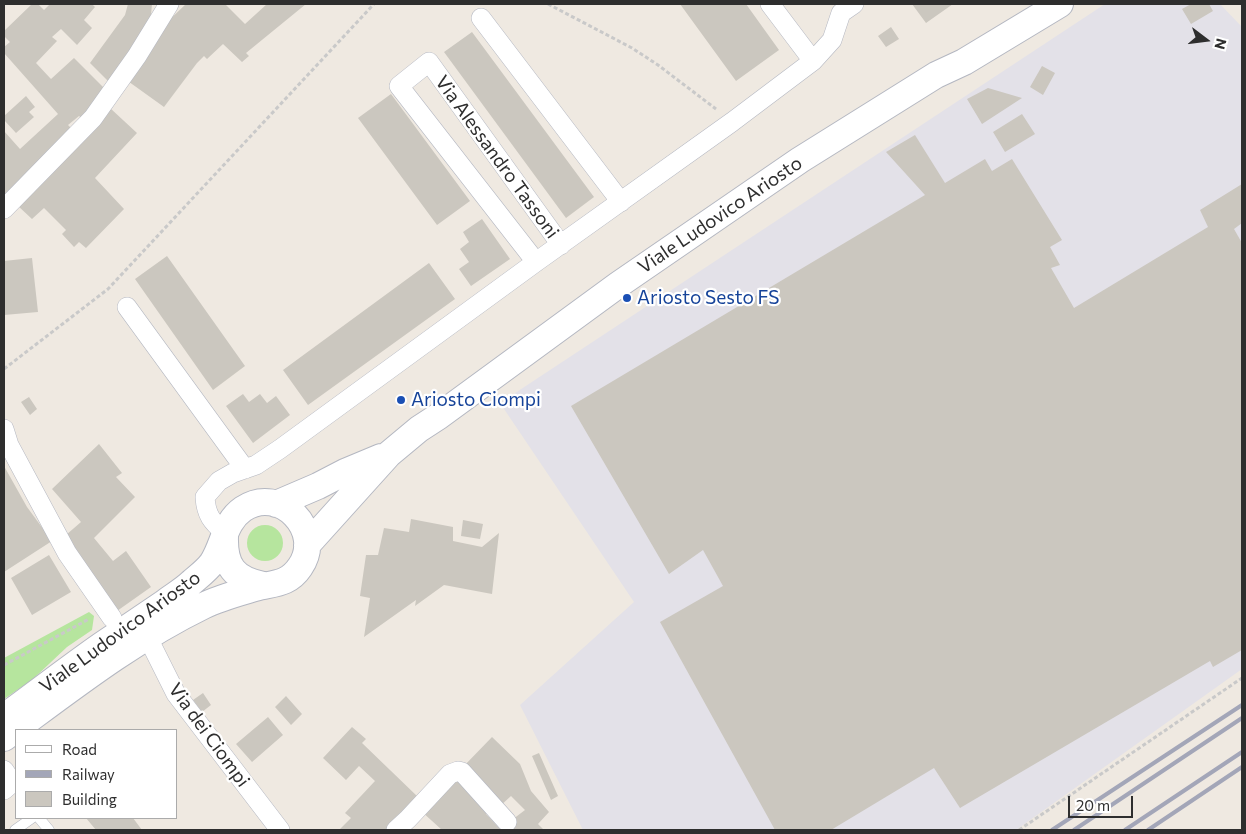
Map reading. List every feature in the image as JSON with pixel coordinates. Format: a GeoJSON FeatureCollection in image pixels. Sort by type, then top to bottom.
{"type":"FeatureCollection","features":[{"type":"Feature","properties":{"kind":"street"},"geometry":{"type":"LineString","coordinates":[[4,209],[92,118],[137,56],[169,4]]}},
{"type":"Feature","properties":{"kind":"street"},"geometry":{"type":"LineString","coordinates":[[770,4],[813,61]]}},
{"type":"Feature","properties":{"kind":"street","name":"Viale Ludovico Ariosto"},"geometry":{"type":"LineString","coordinates":[[936,75],[962,52],[1034,4]]}},
{"type":"Feature","properties":{"kind":"street","name":"Viale Ludovico Ariosto"},"geometry":{"type":"LineString","coordinates":[[127,628],[263,586],[278,584],[290,577],[300,566],[306,553],[307,545],[389,454],[419,429],[618,285],[800,160],[936,75],[964,62],[1060,4]]}},
{"type":"Feature","properties":{"kind":"street","name":"Via Alessandro Tassoni"},"geometry":{"type":"LineString","coordinates":[[225,535],[214,524],[206,509],[205,497],[219,481],[233,473],[256,466],[732,122],[813,61],[832,40],[843,7]]}},
{"type":"Feature","properties":{"kind":"street"},"geometry":{"type":"LineString","coordinates":[[481,18],[621,202]]}},
{"type":"Feature","properties":{"kind":"street","name":"Via Alessandro Tassoni"},"geometry":{"type":"LineString","coordinates":[[536,262],[399,86],[429,62],[561,244]]}},
{"type":"Feature","properties":{"kind":"street"},"geometry":{"type":"LineString","coordinates":[[127,307],[245,469]]}},
{"type":"Feature","properties":{"kind":"street","name":"Via dei Ciompi"},"geometry":{"type":"LineString","coordinates":[[4,428],[9,446],[67,553],[127,628],[280,830]]}},
{"type":"Feature","properties":{"kind":"street","name":"Viale Ludovico Ariosto"},"geometry":{"type":"LineString","coordinates":[[4,717],[191,584],[212,563],[232,519],[242,509],[262,502],[276,504],[389,454]]}},
{"type":"Feature","properties":{"kind":"street"},"geometry":{"type":"LineString","coordinates":[[276,504],[293,512],[301,522],[306,533],[307,545]]}},
{"type":"Feature","properties":{"kind":"street"},"geometry":{"type":"LineString","coordinates":[[225,535],[224,551],[229,564],[238,575],[250,582],[263,586]]}},
{"type":"Feature","properties":{"kind":"street","name":"Viale Ludovico Ariosto"},"geometry":{"type":"LineString","coordinates":[[16,729],[118,655],[127,628]]}},
{"type":"Feature","properties":{"kind":"street","name":"Viale Ludovico Ariosto"},"geometry":{"type":"LineString","coordinates":[[4,738],[15,730]]}},
{"type":"Feature","properties":{"kind":"street"},"geometry":{"type":"LineString","coordinates":[[396,830],[450,774],[458,770],[462,772],[507,822]]}},
{"type":"Feature","properties":{"kind":"lane"},"geometry":{"type":"LineString","coordinates":[[15,830],[31,819]]}},
{"type":"Feature","properties":{"kind":"lane"},"geometry":{"type":"LineString","coordinates":[[40,819],[49,830]]}},
{"type":"Feature","properties":{"kind":"path"},"geometry":{"type":"LineString","coordinates":[[4,369],[108,289],[374,4]]}},
{"type":"Feature","properties":{"kind":"path"},"geometry":{"type":"LineString","coordinates":[[548,4],[632,48],[732,122]]}},
{"type":"Feature","properties":{"kind":"path"},"geometry":{"type":"LineString","coordinates":[[4,665],[94,616],[127,628]]}},
{"type":"Feature","properties":{"kind":"path"},"geometry":{"type":"LineString","coordinates":[[1019,830],[1242,678]]}},
{"type":"Feature","properties":{"kind":"shaded area"},"geometry":{"type":"Polygon","coordinates":[[[1105,4],[1220,4],[1242,27],[1242,669],[1016,830],[583,830],[520,705],[634,602],[500,403],[1105,4]]]}},
{"type":"Feature","properties":{"kind":"green space"},"geometry":{"type":"Polygon","coordinates":[[[265,525],[272,526],[278,530],[282,536],[282,550],[278,556],[272,560],[265,561],[258,560],[252,556],[248,550],[247,543],[248,536],[252,530],[258,526],[265,525]]]}},
{"type":"Feature","properties":{"kind":"green space"},"geometry":{"type":"Polygon","coordinates":[[[89,612],[94,616],[92,630],[67,647],[32,680],[4,699],[4,658],[89,612]]]}},
{"type":"Feature","properties":{"kind":"building"},"geometry":{"type":"Polygon","coordinates":[[[32,4],[38,4],[44,10],[50,4],[92,4],[95,7],[84,20],[92,28],[77,45],[61,29],[52,37],[57,41],[36,63],[51,79],[74,58],[106,90],[85,121],[79,116],[68,125],[74,131],[4,198],[4,131],[20,149],[58,114],[4,53],[4,47],[10,42],[4,36],[4,31],[32,4]]]}},
{"type":"Feature","properties":{"kind":"building"},"geometry":{"type":"Polygon","coordinates":[[[128,4],[152,4],[151,15],[146,30],[110,83],[90,63],[125,15],[128,4]]]}},
{"type":"Feature","properties":{"kind":"building"},"geometry":{"type":"Polygon","coordinates":[[[186,4],[225,4],[245,24],[267,4],[306,4],[246,53],[249,56],[242,62],[223,44],[207,59],[204,56],[164,107],[125,79],[164,25],[186,4]]]}},
{"type":"Feature","properties":{"kind":"building"},"geometry":{"type":"Polygon","coordinates":[[[680,4],[746,4],[779,50],[736,81],[680,4]]]}},
{"type":"Feature","properties":{"kind":"building"},"geometry":{"type":"Polygon","coordinates":[[[912,4],[953,4],[926,23],[912,4]]]}},
{"type":"Feature","properties":{"kind":"building"},"geometry":{"type":"Polygon","coordinates":[[[1191,4],[1209,4],[1213,11],[1191,24],[1182,9],[1191,4]]]}},
{"type":"Feature","properties":{"kind":"building"},"geometry":{"type":"Polygon","coordinates":[[[891,27],[899,39],[886,47],[878,36],[891,27]]]}},
{"type":"Feature","properties":{"kind":"building"},"geometry":{"type":"Polygon","coordinates":[[[472,32],[594,197],[566,218],[444,52],[472,32]]]}},
{"type":"Feature","properties":{"kind":"building"},"geometry":{"type":"Polygon","coordinates":[[[1042,66],[1055,73],[1043,95],[1030,87],[1042,66]]]}},
{"type":"Feature","properties":{"kind":"building"},"geometry":{"type":"Polygon","coordinates":[[[988,88],[1022,98],[982,124],[967,99],[988,88]]]}},
{"type":"Feature","properties":{"kind":"building"},"geometry":{"type":"Polygon","coordinates":[[[391,94],[470,201],[437,225],[358,118],[391,94]]]}},
{"type":"Feature","properties":{"kind":"building"},"geometry":{"type":"Polygon","coordinates":[[[26,96],[35,107],[29,112],[34,117],[16,133],[4,120],[4,116],[26,96]]]}},
{"type":"Feature","properties":{"kind":"building"},"geometry":{"type":"Polygon","coordinates":[[[110,108],[137,133],[95,178],[124,209],[86,248],[79,242],[74,247],[62,234],[66,230],[44,208],[32,219],[17,205],[110,108]]]}},
{"type":"Feature","properties":{"kind":"building"},"geometry":{"type":"Polygon","coordinates":[[[1022,114],[1035,134],[1005,152],[993,132],[1022,114]]]}},
{"type":"Feature","properties":{"kind":"building"},"geometry":{"type":"Polygon","coordinates":[[[915,135],[945,183],[985,159],[992,171],[1012,159],[1062,240],[1050,247],[1060,265],[1051,268],[1074,308],[1208,227],[1200,210],[1242,184],[1242,223],[1234,229],[1242,243],[1242,650],[1213,667],[1210,661],[960,808],[934,768],[831,830],[775,830],[660,622],[723,586],[703,550],[669,574],[571,406],[925,195],[886,152],[915,135]]]}},
{"type":"Feature","properties":{"kind":"building"},"geometry":{"type":"Polygon","coordinates":[[[482,219],[510,259],[471,286],[459,269],[469,262],[460,249],[469,242],[463,232],[482,219]]]}},
{"type":"Feature","properties":{"kind":"building"},"geometry":{"type":"Polygon","coordinates":[[[167,256],[245,366],[213,390],[135,279],[167,256]]]}},
{"type":"Feature","properties":{"kind":"building"},"geometry":{"type":"Polygon","coordinates":[[[32,258],[38,312],[4,315],[4,261],[32,258]]]}},
{"type":"Feature","properties":{"kind":"building"},"geometry":{"type":"Polygon","coordinates":[[[429,263],[455,299],[308,405],[283,370],[429,263]]]}},
{"type":"Feature","properties":{"kind":"building"},"geometry":{"type":"Polygon","coordinates":[[[243,394],[249,402],[260,394],[267,403],[276,396],[290,415],[253,443],[226,406],[243,394]]]}},
{"type":"Feature","properties":{"kind":"building"},"geometry":{"type":"Polygon","coordinates":[[[29,397],[37,409],[30,415],[21,402],[29,397]]]}},
{"type":"Feature","properties":{"kind":"building"},"geometry":{"type":"Polygon","coordinates":[[[99,444],[122,473],[116,477],[135,497],[94,538],[113,561],[126,551],[151,587],[117,611],[66,535],[81,522],[52,489],[99,444]]]}},
{"type":"Feature","properties":{"kind":"building"},"geometry":{"type":"Polygon","coordinates":[[[4,466],[27,507],[52,541],[4,572],[4,466]]]}},
{"type":"Feature","properties":{"kind":"building"},"geometry":{"type":"Polygon","coordinates":[[[411,519],[453,527],[453,541],[482,547],[499,533],[492,594],[444,585],[415,606],[416,600],[364,637],[370,598],[360,596],[366,555],[378,555],[384,528],[409,532],[411,519]]]}},
{"type":"Feature","properties":{"kind":"building"},"geometry":{"type":"Polygon","coordinates":[[[463,520],[483,524],[480,539],[461,536],[463,520]]]}},
{"type":"Feature","properties":{"kind":"building"},"geometry":{"type":"Polygon","coordinates":[[[49,555],[71,592],[32,615],[11,578],[49,555]]]}},
{"type":"Feature","properties":{"kind":"building"},"geometry":{"type":"Polygon","coordinates":[[[203,693],[211,705],[202,712],[193,700],[203,693]]]}},
{"type":"Feature","properties":{"kind":"building"},"geometry":{"type":"Polygon","coordinates":[[[286,696],[302,714],[291,725],[275,707],[286,696]]]}},
{"type":"Feature","properties":{"kind":"building"},"geometry":{"type":"Polygon","coordinates":[[[268,717],[283,735],[252,762],[236,744],[268,717]]]}},
{"type":"Feature","properties":{"kind":"building"},"geometry":{"type":"Polygon","coordinates":[[[352,727],[366,739],[362,743],[418,797],[386,830],[339,830],[351,818],[345,813],[375,781],[359,766],[346,780],[323,758],[352,727]]]}},
{"type":"Feature","properties":{"kind":"building"},"geometry":{"type":"Polygon","coordinates":[[[492,737],[520,764],[531,791],[549,812],[538,824],[544,830],[442,830],[421,811],[457,774],[489,811],[486,814],[500,829],[525,810],[511,796],[499,807],[462,768],[492,737]]]}},
{"type":"Feature","properties":{"kind":"building"},"geometry":{"type":"Polygon","coordinates":[[[539,753],[558,796],[551,800],[532,756],[539,753]]]}},
{"type":"Feature","properties":{"kind":"building"},"geometry":{"type":"Polygon","coordinates":[[[87,819],[134,819],[142,830],[96,830],[87,819]]]}},
{"type":"Feature","properties":{"kind":"railway"},"geometry":{"type":"LineString","coordinates":[[1052,830],[1242,705]]}},
{"type":"Feature","properties":{"kind":"railway"},"geometry":{"type":"LineString","coordinates":[[1074,830],[1242,718]]}},
{"type":"Feature","properties":{"kind":"railway"},"geometry":{"type":"LineString","coordinates":[[1125,830],[1242,752]]}},
{"type":"Feature","properties":{"kind":"railway"},"geometry":{"type":"LineString","coordinates":[[1148,830],[1242,767]]}},
{"type":"Feature","properties":{"kind":"place","name":"Ariosto Sesto FS"},"geometry":{"type":"Point","coordinates":[627,298]}},
{"type":"Feature","properties":{"kind":"place","name":"Ariosto Ciompi"},"geometry":{"type":"Point","coordinates":[401,400]}}]}
